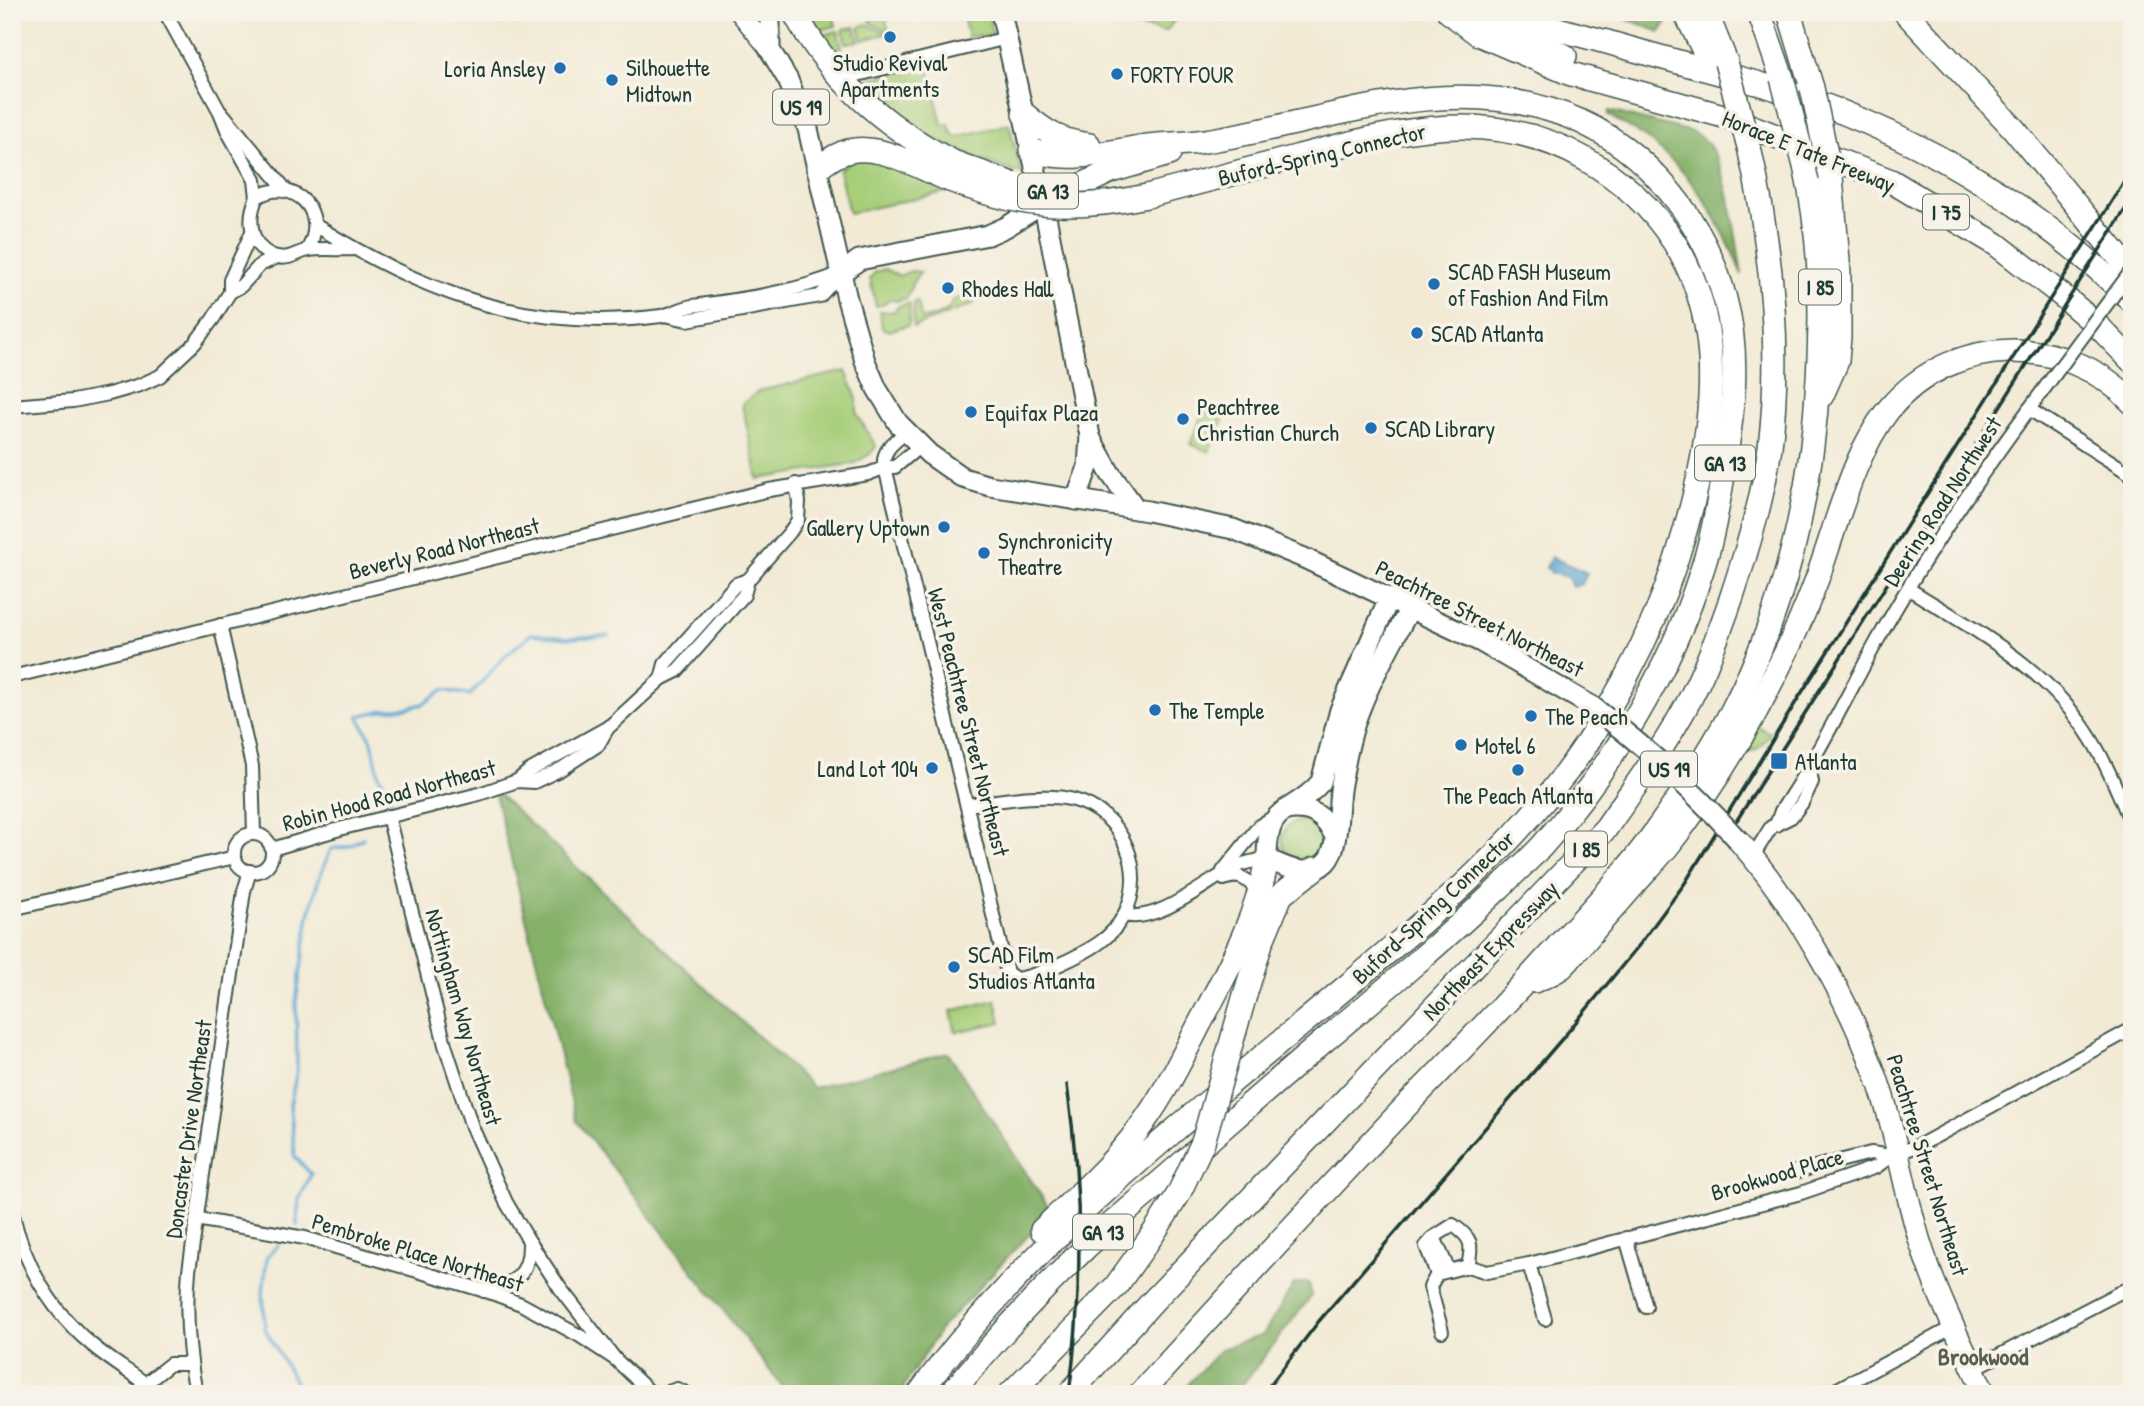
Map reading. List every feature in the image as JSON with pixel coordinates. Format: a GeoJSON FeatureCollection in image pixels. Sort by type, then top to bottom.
{"type":"FeatureCollection","features":[{"type":"Feature","properties":{"kind":"highway","name":"GA 13"},"geometry":{"type":"LineString","coordinates":[[794,12],[813,45],[840,79]]}},
{"type":"Feature","properties":{"kind":"highway","name":"Horace E Tate Freeway"},"geometry":{"type":"LineString","coordinates":[[1449,12],[1478,34],[1571,74],[1727,117],[1891,181],[1996,244],[2098,326],[2132,361]]}},
{"type":"Feature","properties":{"kind":"highway"},"geometry":{"type":"LineString","coordinates":[[1481,12],[1508,30],[1544,47],[1727,117]]}},
{"type":"Feature","properties":{"kind":"highway"},"geometry":{"type":"LineString","coordinates":[[1516,12],[1561,30],[1762,85],[1864,121],[1906,140],[1964,171],[2017,205],[2082,254],[2132,301]]}},
{"type":"Feature","properties":{"kind":"highway"},"geometry":{"type":"LineString","coordinates":[[1536,12],[1562,25],[1636,51]]}},
{"type":"Feature","properties":{"kind":"highway"},"geometry":{"type":"LineString","coordinates":[[1685,12],[1716,59]]}},
{"type":"Feature","properties":{"kind":"highway"},"geometry":{"type":"LineString","coordinates":[[1706,12],[1716,59]]}},
{"type":"Feature","properties":{"kind":"highway","name":"Northeast Expressway"},"geometry":{"type":"LineString","coordinates":[[1140,1394],[1318,1199],[1596,905],[1651,838],[1702,762],[1731,712],[1762,642],[1797,534],[1809,472],[1817,408],[1820,334],[1817,233],[1805,166],[1782,78],[1759,12]]}},
{"type":"Feature","properties":{"kind":"highway"},"geometry":{"type":"LineString","coordinates":[[1789,12],[1812,88],[1831,177],[1839,273],[1838,361],[1817,408]]}},
{"type":"Feature","properties":{"kind":"highway"},"geometry":{"type":"LineString","coordinates":[[1905,12],[2030,148],[2132,272]]}},
{"type":"Feature","properties":{"kind":"highway"},"geometry":{"type":"LineString","coordinates":[[1916,12],[1959,69]]}},
{"type":"Feature","properties":{"kind":"highway","name":"Northeast Expressway"},"geometry":{"type":"LineString","coordinates":[[1069,1394],[1152,1302],[1606,828],[1661,749],[1690,698],[1721,629],[1747,552],[1769,449],[1775,370],[1774,325],[1762,205],[1734,92],[1716,59]]}},
{"type":"Feature","properties":{"kind":"highway","name":"Buford-Spring Connector"},"geometry":{"type":"LineString","coordinates":[[840,79],[871,108],[949,170],[1035,189],[1093,196],[1147,196],[1372,137],[1443,127],[1492,128],[1536,137],[1577,154],[1613,174],[1639,197],[1682,254],[1702,302],[1710,341],[1711,395],[1701,463],[1686,529],[1670,582],[1640,652],[1588,742],[1564,774],[1477,873],[1395,946],[1094,1201],[991,1303],[919,1394]]}},
{"type":"Feature","properties":{"kind":"highway","name":"Buford-Spring Connector"},"geometry":{"type":"LineString","coordinates":[[951,1394],[1018,1314],[1101,1233],[1457,927],[1540,847],[1614,752],[1650,692],[1701,575],[1715,522],[1733,401],[1734,359],[1730,318],[1719,277],[1702,238],[1676,199],[1625,148],[1592,128],[1553,110],[1507,99],[1466,96],[1422,98],[1385,104],[1198,142]]}},
{"type":"Feature","properties":{"kind":"highway"},"geometry":{"type":"LineString","coordinates":[[1024,114],[1047,133],[1062,140],[1086,145],[1131,148]]}},
{"type":"Feature","properties":{"kind":"highway"},"geometry":{"type":"LineString","coordinates":[[1031,150],[1044,155],[1099,155],[1131,148],[1198,142]]}},
{"type":"Feature","properties":{"kind":"highway"},"geometry":{"type":"LineString","coordinates":[[1043,204],[1111,171],[1160,158],[1198,142]]}},
{"type":"Feature","properties":{"kind":"highway"},"geometry":{"type":"LineString","coordinates":[[818,169],[836,156],[862,149],[949,170]]}},
{"type":"Feature","properties":{"kind":"highway"},"geometry":{"type":"LineString","coordinates":[[1519,989],[1562,967],[1667,847],[1725,761],[1762,698],[1798,625],[1856,468],[1874,432],[1889,410],[1911,387],[1931,372],[1973,354],[2019,350],[2071,361],[2111,384],[2132,402]]}},
{"type":"Feature","properties":{"kind":"highway","name":"Peachtree Street Northeast"},"geometry":{"type":"LineString","coordinates":[[1738,840],[1753,856],[1811,942],[1845,1007],[1874,1072],[1894,1155],[1920,1242],[1936,1287],[1985,1394]]}},
{"type":"Feature","properties":{"kind":"highway"},"geometry":{"type":"LineString","coordinates":[[991,1303],[1023,1250],[1131,1139],[1155,1105],[1249,928],[1267,859]]}},
{"type":"Feature","properties":{"kind":"highway"},"geometry":{"type":"LineString","coordinates":[[1010,1394],[1116,1286],[1178,1195],[1203,1142],[1261,943],[1281,895],[1314,869]]}},
{"type":"Feature","properties":{"kind":"main road"},"geometry":{"type":"LineString","coordinates":[[738,12],[770,50]]}},
{"type":"Feature","properties":{"kind":"main road"},"geometry":{"type":"LineString","coordinates":[[770,12],[770,50]]}},
{"type":"Feature","properties":{"kind":"main road"},"geometry":{"type":"LineString","coordinates":[[1001,12],[1090,436],[1088,467],[1076,500]]}},
{"type":"Feature","properties":{"kind":"main road","name":"US 19"},"geometry":{"type":"LineString","coordinates":[[770,50],[800,104],[818,169],[841,273]]}},
{"type":"Feature","properties":{"kind":"main road"},"geometry":{"type":"LineString","coordinates":[[841,273],[859,260],[988,235],[1043,204]]}},
{"type":"Feature","properties":{"kind":"main road","name":"Peachtree Street Northeast"},"geometry":{"type":"LineString","coordinates":[[841,273],[868,368],[887,406],[913,439],[936,460],[963,478],[1004,489],[1136,509],[1233,529],[1304,558],[1484,644],[1593,707],[1643,745],[1706,804],[1738,840]]}},
{"type":"Feature","properties":{"kind":"main road"},"geometry":{"type":"LineString","coordinates":[[1090,436],[1110,473],[1136,509]]}},
{"type":"Feature","properties":{"kind":"main road"},"geometry":{"type":"LineString","coordinates":[[1389,599],[1344,698],[1321,782],[1281,813],[1269,827],[1267,859],[1296,871],[1314,869],[1329,860],[1335,836],[1339,796],[1360,708],[1409,610]]}},
{"type":"Feature","properties":{"kind":"main road"},"geometry":{"type":"LineString","coordinates":[[1281,813],[1301,808],[1318,814],[1335,836]]}},
{"type":"Feature","properties":{"kind":"street"},"geometry":{"type":"LineString","coordinates":[[165,12],[255,180],[257,197],[252,208],[252,232],[262,247],[277,257]]}},
{"type":"Feature","properties":{"kind":"street"},"geometry":{"type":"LineString","coordinates":[[840,79],[1007,38]]}},
{"type":"Feature","properties":{"kind":"street"},"geometry":{"type":"LineString","coordinates":[[220,112],[286,190]]}},
{"type":"Feature","properties":{"kind":"street"},"geometry":{"type":"LineString","coordinates":[[257,197],[276,189],[286,190],[302,198],[314,215],[316,225],[315,235],[307,250]]}},
{"type":"Feature","properties":{"kind":"street"},"geometry":{"type":"LineString","coordinates":[[316,225],[354,249],[424,283],[468,300],[516,313],[570,320],[615,320],[665,315],[687,307],[817,283],[841,273]]}},
{"type":"Feature","properties":{"kind":"street"},"geometry":{"type":"LineString","coordinates":[[230,292],[230,280],[252,232]]}},
{"type":"Feature","properties":{"kind":"street"},"geometry":{"type":"LineString","coordinates":[[12,406],[73,401],[109,394],[160,376],[195,343],[230,292],[240,286],[260,265],[277,257],[290,257],[307,250],[354,249]]}},
{"type":"Feature","properties":{"kind":"street","name":"Deering Road Northwest"},"geometry":{"type":"LineString","coordinates":[[1753,856],[1771,827],[1791,817],[1802,803],[1812,782],[1809,768],[1876,643],[1979,478],[2132,272]]}},
{"type":"Feature","properties":{"kind":"street"},"geometry":{"type":"LineString","coordinates":[[2029,409],[2132,475]]}},
{"type":"Feature","properties":{"kind":"street"},"geometry":{"type":"LineString","coordinates":[[913,439],[901,465],[886,467],[883,459],[885,455],[913,439]]}},
{"type":"Feature","properties":{"kind":"street","name":"Beverly Road Northeast"},"geometry":{"type":"LineString","coordinates":[[12,677],[796,484],[868,474],[886,467]]}},
{"type":"Feature","properties":{"kind":"street","name":"West Peachtree Street Northeast"},"geometry":{"type":"LineString","coordinates":[[886,467],[1007,973],[1021,978],[1036,974],[1101,942],[1124,915]]}},
{"type":"Feature","properties":{"kind":"street","name":"Robin Hood Road Northeast"},"geometry":{"type":"LineString","coordinates":[[272,849],[388,816],[479,794],[517,781],[610,726],[661,679],[677,671],[744,595],[748,580],[798,520],[796,484]]}},
{"type":"Feature","properties":{"kind":"street"},"geometry":{"type":"LineString","coordinates":[[1909,589],[1997,643],[2049,685],[2076,716],[2093,742],[2132,825]]}},
{"type":"Feature","properties":{"kind":"street"},"geometry":{"type":"LineString","coordinates":[[219,625],[252,766],[254,834]]}},
{"type":"Feature","properties":{"kind":"street"},"geometry":{"type":"LineString","coordinates":[[967,805],[1052,798],[1077,801],[1094,808],[1110,820],[1123,837],[1133,876],[1131,897],[1124,915],[1135,918],[1175,903],[1241,864],[1267,859]]}},
{"type":"Feature","properties":{"kind":"street"},"geometry":{"type":"LineString","coordinates":[[1210,884],[1259,826],[1281,813]]}},
{"type":"Feature","properties":{"kind":"street","name":"Nottingham Way Northeast"},"geometry":{"type":"LineString","coordinates":[[388,816],[458,1089],[488,1165],[528,1241],[560,1288],[615,1359]]}},
{"type":"Feature","properties":{"kind":"street"},"geometry":{"type":"LineString","coordinates":[[254,834],[266,838],[272,849],[271,859],[265,867],[250,871],[240,867],[235,858],[237,843],[244,836],[254,834]]}},
{"type":"Feature","properties":{"kind":"street"},"geometry":{"type":"LineString","coordinates":[[12,909],[235,858]]}},
{"type":"Feature","properties":{"kind":"street","name":"Doncaster Drive Northeast"},"geometry":{"type":"LineString","coordinates":[[196,1394],[186,1328],[187,1297],[244,891],[250,871]]}},
{"type":"Feature","properties":{"kind":"street"},"geometry":{"type":"LineString","coordinates":[[1210,884],[1237,875],[1250,881],[1260,893]]}},
{"type":"Feature","properties":{"kind":"street"},"geometry":{"type":"LineString","coordinates":[[1894,1155],[1922,1144],[2132,1029]]}},
{"type":"Feature","properties":{"kind":"street","name":"Brookwood Place"},"geometry":{"type":"LineString","coordinates":[[1795,1172],[1871,1153],[1894,1155]]}},
{"type":"Feature","properties":{"kind":"street","name":"Brookwood Place"},"geometry":{"type":"LineString","coordinates":[[1468,1266],[1487,1272],[1529,1264],[1801,1192],[1876,1167],[1894,1155]]}},
{"type":"Feature","properties":{"kind":"street"},"geometry":{"type":"LineString","coordinates":[[12,1212],[28,1263],[57,1311],[94,1347],[158,1394]]}},
{"type":"Feature","properties":{"kind":"street","name":"Pembroke Place Northeast"},"geometry":{"type":"LineString","coordinates":[[196,1219],[305,1238],[484,1291],[551,1318],[615,1359]]}},
{"type":"Feature","properties":{"kind":"street"},"geometry":{"type":"LineString","coordinates":[[1442,1331],[1430,1287],[1443,1272],[1468,1266],[1472,1249],[1467,1235],[1453,1225],[1434,1237],[1443,1272]]}},
{"type":"Feature","properties":{"kind":"street"},"geometry":{"type":"LineString","coordinates":[[1626,1238],[1646,1307]]}},
{"type":"Feature","properties":{"kind":"street"},"geometry":{"type":"LineString","coordinates":[[484,1291],[501,1287],[525,1271],[529,1259],[528,1241]]}},
{"type":"Feature","properties":{"kind":"street"},"geometry":{"type":"LineString","coordinates":[[1529,1264],[1545,1319]]}},
{"type":"Feature","properties":{"kind":"street"},"geometry":{"type":"LineString","coordinates":[[1973,1369],[2132,1286]]}},
{"type":"Feature","properties":{"kind":"street"},"geometry":{"type":"LineString","coordinates":[[1828,1394],[1955,1326]]}},
{"type":"Feature","properties":{"kind":"street"},"geometry":{"type":"LineString","coordinates":[[615,1359],[652,1394]]}},
{"type":"Feature","properties":{"kind":"street"},"geometry":{"type":"LineString","coordinates":[[146,1383],[170,1364],[190,1364]]}},
{"type":"Feature","properties":{"kind":"street"},"geometry":{"type":"LineString","coordinates":[[662,1394],[677,1389],[688,1394]]}},
{"type":"Feature","properties":{"kind":"green space"},"geometry":{"type":"Polygon","coordinates":[[[808,12],[833,12],[836,26],[820,30],[808,12]]]}},
{"type":"Feature","properties":{"kind":"green space"},"geometry":{"type":"Polygon","coordinates":[[[875,12],[884,12],[889,32],[870,22],[875,12]]]}},
{"type":"Feature","properties":{"kind":"green space"},"geometry":{"type":"Polygon","coordinates":[[[962,12],[987,12],[993,35],[968,37],[962,12]]]}},
{"type":"Feature","properties":{"kind":"green space"},"geometry":{"type":"Polygon","coordinates":[[[1158,12],[1176,15],[1166,32],[1115,22],[1121,19],[1158,12]]]}},
{"type":"Feature","properties":{"kind":"green space"},"geometry":{"type":"Polygon","coordinates":[[[1609,12],[1664,12],[1668,20],[1660,32],[1609,12]]]}},
{"type":"Feature","properties":{"kind":"green space"},"geometry":{"type":"Polygon","coordinates":[[[866,24],[887,34],[862,40],[859,28],[866,24]]]}},
{"type":"Feature","properties":{"kind":"green space"},"geometry":{"type":"Polygon","coordinates":[[[855,27],[859,41],[845,43],[843,29],[855,27]]]}},
{"type":"Feature","properties":{"kind":"green space"},"geometry":{"type":"Polygon","coordinates":[[[838,31],[846,66],[822,35],[838,31]]]}},
{"type":"Feature","properties":{"kind":"green space"},"geometry":{"type":"Polygon","coordinates":[[[926,65],[929,67],[942,125],[949,124],[952,134],[957,137],[1009,124],[1022,174],[978,159],[936,139],[897,114],[863,83],[864,80],[926,65]]]}},
{"type":"Feature","properties":{"kind":"green space"},"geometry":{"type":"Polygon","coordinates":[[[1609,111],[1692,132],[1708,144],[1718,163],[1728,194],[1742,275],[1726,237],[1694,185],[1666,155],[1645,137],[1608,115],[1609,111]]]}},
{"type":"Feature","properties":{"kind":"green space"},"geometry":{"type":"Polygon","coordinates":[[[855,154],[955,190],[849,213],[839,170],[847,164],[845,156],[855,154]]]}},
{"type":"Feature","properties":{"kind":"green space"},"geometry":{"type":"Polygon","coordinates":[[[885,269],[899,276],[911,271],[921,272],[913,282],[907,298],[897,301],[889,299],[876,306],[870,279],[875,272],[885,269]]]}},
{"type":"Feature","properties":{"kind":"green space"},"geometry":{"type":"Polygon","coordinates":[[[972,284],[977,296],[972,305],[913,327],[914,302],[917,301],[922,319],[937,315],[949,308],[953,300],[975,294],[972,284]]]}},
{"type":"Feature","properties":{"kind":"green space"},"geometry":{"type":"Polygon","coordinates":[[[910,303],[909,325],[889,331],[882,328],[880,311],[893,312],[899,306],[910,303]]]}},
{"type":"Feature","properties":{"kind":"green space"},"geometry":{"type":"Polygon","coordinates":[[[846,371],[857,399],[857,414],[876,447],[855,463],[758,479],[742,404],[759,391],[846,371]]]}},
{"type":"Feature","properties":{"kind":"green space","name":"Peachtree Christian Church"},"geometry":{"type":"Polygon","coordinates":[[[1206,407],[1225,415],[1209,452],[1190,444],[1206,407]]]}},
{"type":"Feature","properties":{"kind":"green space"},"geometry":{"type":"Polygon","coordinates":[[[1753,724],[1770,733],[1757,749],[1738,752],[1753,724]]]}},
{"type":"Feature","properties":{"kind":"green space"},"geometry":{"type":"Polygon","coordinates":[[[494,790],[813,1088],[948,1053],[1051,1211],[941,1328],[899,1394],[788,1394],[576,1120],[494,790]]]}},
{"type":"Feature","properties":{"kind":"green space"},"geometry":{"type":"Polygon","coordinates":[[[1301,821],[1314,827],[1320,840],[1314,853],[1301,859],[1288,853],[1282,840],[1288,827],[1301,821]]]}},
{"type":"Feature","properties":{"kind":"green space"},"geometry":{"type":"Polygon","coordinates":[[[996,1000],[1001,1022],[956,1032],[951,1011],[996,1000]]]}},
{"type":"Feature","properties":{"kind":"green space"},"geometry":{"type":"Polygon","coordinates":[[[1308,1282],[1312,1295],[1235,1394],[1179,1394],[1221,1349],[1263,1335],[1294,1284],[1308,1282]]]}},
{"type":"Feature","properties":{"kind":"water"},"geometry":{"type":"Polygon","coordinates":[[[1551,557],[1587,573],[1582,583],[1572,586],[1568,577],[1551,573],[1546,568],[1551,557]]]}},
{"type":"Feature","properties":{"kind":"waterway"},"geometry":{"type":"LineString","coordinates":[[392,803],[387,787],[379,776],[372,741],[358,716],[423,704],[443,690],[470,695],[505,656],[531,634],[566,638],[609,636]]}},
{"type":"Feature","properties":{"kind":"waterway"},"geometry":{"type":"LineString","coordinates":[[297,1225],[299,1200],[311,1174],[295,1157],[290,1105],[297,1071],[296,1001],[309,915],[318,881],[331,849],[350,846],[363,838]]}},
{"type":"Feature","properties":{"kind":"waterway"},"geometry":{"type":"LineString","coordinates":[[278,1245],[267,1257],[263,1292],[265,1329],[302,1394]]}},
{"type":"Feature","properties":{"kind":"railway"},"geometry":{"type":"LineString","coordinates":[[1263,1394],[1319,1321],[1567,1033],[1640,944],[1685,883],[2132,169]]}},
{"type":"Feature","properties":{"kind":"railway"},"geometry":{"type":"LineString","coordinates":[[1737,820],[2132,199]]}},
{"type":"Feature","properties":{"kind":"railway"},"geometry":{"type":"LineString","coordinates":[[1067,1085],[1076,1162],[1079,1240],[1077,1317],[1069,1394]]}},
{"type":"Feature","properties":{"kind":"place","name":"Studio Revival Apartments"},"geometry":{"type":"Point","coordinates":[890,37]}},
{"type":"Feature","properties":{"kind":"place","name":"Loria Ansley"},"geometry":{"type":"Point","coordinates":[560,68]}},
{"type":"Feature","properties":{"kind":"place","name":"FORTY FOUR"},"geometry":{"type":"Point","coordinates":[1117,74]}},
{"type":"Feature","properties":{"kind":"place","name":"Silhouette Midtown"},"geometry":{"type":"Point","coordinates":[612,80]}},
{"type":"Feature","properties":{"kind":"place","name":"SCAD FASH Museum of Fashion And Film"},"geometry":{"type":"Point","coordinates":[1434,284]}},
{"type":"Feature","properties":{"kind":"place","name":"Rhodes Hall"},"geometry":{"type":"Point","coordinates":[948,288]}},
{"type":"Feature","properties":{"kind":"place","name":"SCAD Atlanta"},"geometry":{"type":"Point","coordinates":[1417,333]}},
{"type":"Feature","properties":{"kind":"place","name":"Equifax Plaza"},"geometry":{"type":"Point","coordinates":[971,412]}},
{"type":"Feature","properties":{"kind":"place","name":"Peachtree Christian Church"},"geometry":{"type":"Point","coordinates":[1183,419]}},
{"type":"Feature","properties":{"kind":"place","name":"SCAD Library"},"geometry":{"type":"Point","coordinates":[1371,428]}},
{"type":"Feature","properties":{"kind":"place","name":"Gallery Uptown"},"geometry":{"type":"Point","coordinates":[944,527]}},
{"type":"Feature","properties":{"kind":"place","name":"Synchronicity Theatre"},"geometry":{"type":"Point","coordinates":[984,553]}},
{"type":"Feature","properties":{"kind":"place","name":"The Temple"},"geometry":{"type":"Point","coordinates":[1155,710]}},
{"type":"Feature","properties":{"kind":"place","name":"The Peach"},"geometry":{"type":"Point","coordinates":[1531,716]}},
{"type":"Feature","properties":{"kind":"place","name":"Motel 6"},"geometry":{"type":"Point","coordinates":[1461,745]}},
{"type":"Feature","properties":{"kind":"place","name":"Atlanta"},"geometry":{"type":"Point","coordinates":[1779,761]}},
{"type":"Feature","properties":{"kind":"place","name":"Land Lot 104"},"geometry":{"type":"Point","coordinates":[932,768]}},
{"type":"Feature","properties":{"kind":"place","name":"The Peach Atlanta"},"geometry":{"type":"Point","coordinates":[1518,770]}},
{"type":"Feature","properties":{"kind":"place","name":"SCAD Film Studios Atlanta"},"geometry":{"type":"Point","coordinates":[954,967]}},
{"type":"Feature","properties":{"kind":"district","name":"Brookwood"},"geometry":{"type":"Point","coordinates":[1983,1356]}}]}
